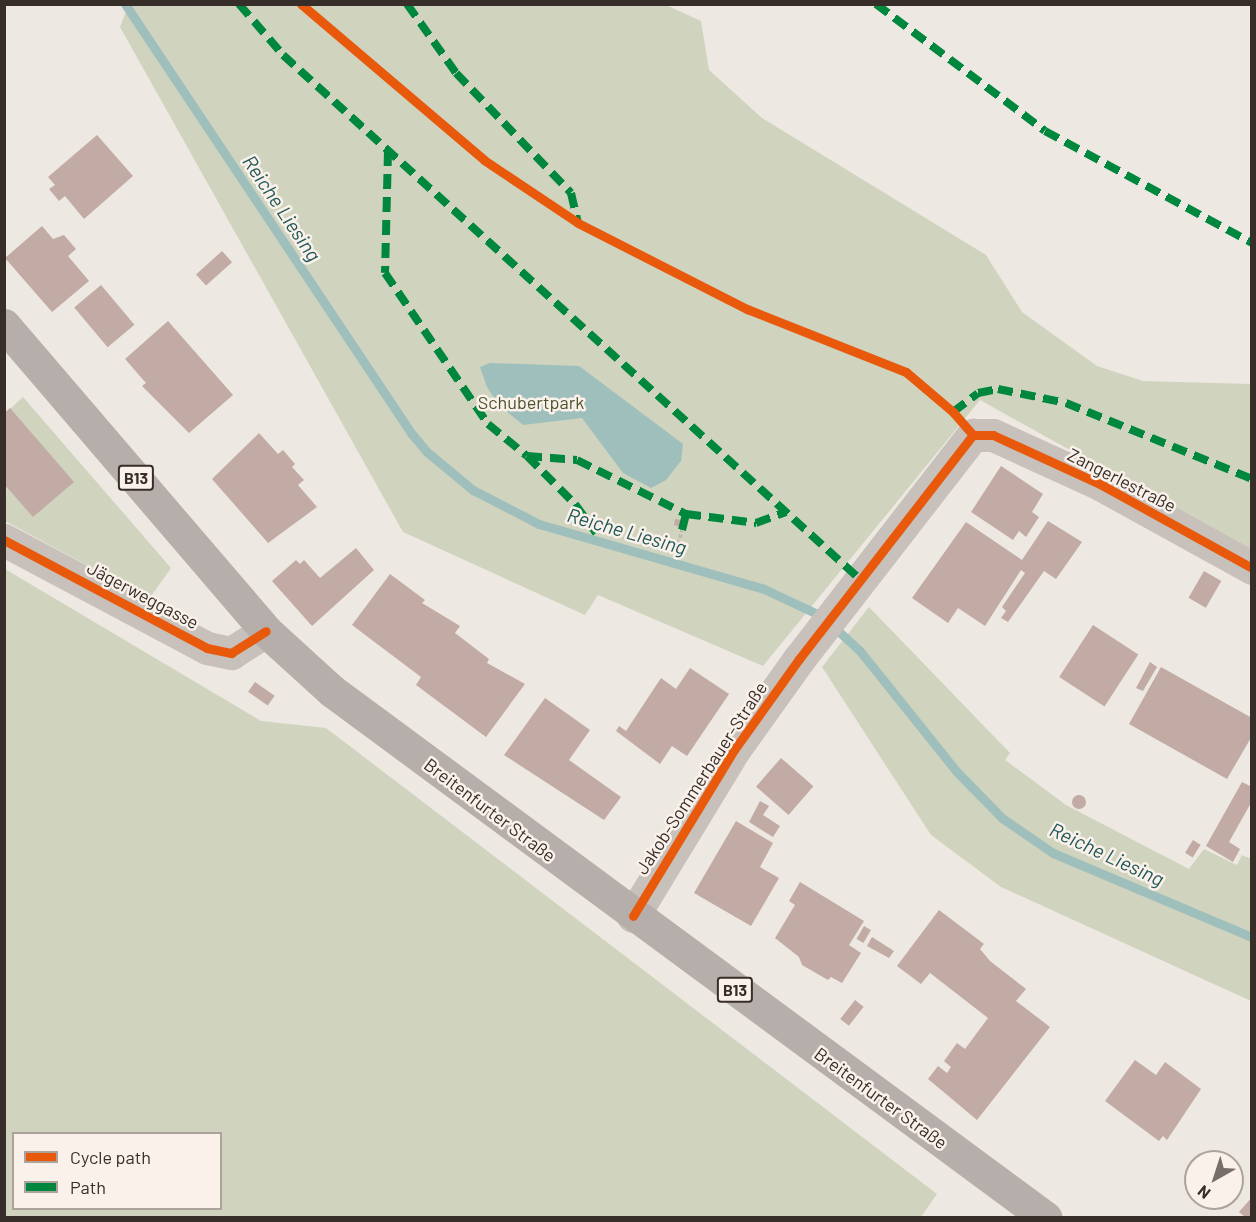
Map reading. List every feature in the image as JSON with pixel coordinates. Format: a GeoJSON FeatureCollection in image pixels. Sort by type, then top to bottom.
{"type":"FeatureCollection","features":[{"type":"Feature","properties":{"kind":"main road","name":"Breitenfurter Straße"},"geometry":{"type":"LineString","coordinates":[[4,325],[266,631],[332,691],[633,916],[1046,1218]]}},
{"type":"Feature","properties":{"kind":"street","name":"Zangerlestraße"},"geometry":{"type":"LineString","coordinates":[[855,592],[973,435],[993,435],[1100,484],[1251,568]]}},
{"type":"Feature","properties":{"kind":"street","name":"Jägerweggasse"},"geometry":{"type":"LineString","coordinates":[[4,540],[207,648],[231,653],[266,631]]}},
{"type":"Feature","properties":{"kind":"street","name":"Jakob-Sommerbauer-Straße"},"geometry":{"type":"LineString","coordinates":[[633,916],[734,750],[799,659],[855,592]]}},
{"type":"Feature","properties":{"kind":"path"},"geometry":{"type":"LineString","coordinates":[[675,555],[682,530]]}},
{"type":"Feature","properties":{"kind":"green space","name":"Schubertpark"},"geometry":{"type":"Polygon","coordinates":[[[129,4],[664,4],[701,21],[709,70],[762,118],[986,255],[1022,312],[1097,366],[1143,381],[1251,384],[1251,551],[980,400],[763,666],[598,595],[585,615],[403,532],[120,27],[129,4]]]}},
{"type":"Feature","properties":{"kind":"green space"},"geometry":{"type":"Polygon","coordinates":[[[23,397],[171,568],[149,599],[5,521],[10,409],[23,397]]]}},
{"type":"Feature","properties":{"kind":"green space"},"geometry":{"type":"Polygon","coordinates":[[[5,569],[261,721],[326,728],[937,1194],[921,1217],[5,1217],[5,569]]]}},
{"type":"Feature","properties":{"kind":"green space"},"geometry":{"type":"Polygon","coordinates":[[[869,607],[1010,753],[1005,760],[1066,805],[1189,869],[1204,849],[1237,865],[1242,855],[1251,859],[1251,1001],[1001,887],[931,835],[822,667],[869,607]]]}},
{"type":"Feature","properties":{"kind":"water"},"geometry":{"type":"Polygon","coordinates":[[[490,363],[579,366],[683,444],[681,461],[666,480],[651,488],[623,473],[582,418],[523,425],[498,404],[487,387],[480,367],[490,363]]]}},
{"type":"Feature","properties":{"kind":"building"},"geometry":{"type":"Polygon","coordinates":[[[97,135],[133,176],[84,219],[65,196],[59,201],[49,189],[55,185],[48,177],[97,135]]]}},
{"type":"Feature","properties":{"kind":"building"},"geometry":{"type":"Polygon","coordinates":[[[42,226],[53,239],[64,235],[76,249],[68,256],[89,281],[52,312],[5,258],[42,226]]]}},
{"type":"Feature","properties":{"kind":"building"},"geometry":{"type":"Polygon","coordinates":[[[222,251],[232,262],[206,286],[196,274],[222,251]]]}},
{"type":"Feature","properties":{"kind":"building"},"geometry":{"type":"Polygon","coordinates":[[[101,285],[134,325],[108,347],[74,307],[101,285]]]}},
{"type":"Feature","properties":{"kind":"building"},"geometry":{"type":"Polygon","coordinates":[[[168,321],[233,395],[189,433],[142,386],[146,383],[125,359],[168,321]]]}},
{"type":"Feature","properties":{"kind":"building"},"geometry":{"type":"Polygon","coordinates":[[[10,408],[74,482],[33,517],[4,484],[4,413],[10,408]]]}},
{"type":"Feature","properties":{"kind":"building"},"geometry":{"type":"Polygon","coordinates":[[[259,433],[278,454],[283,450],[295,464],[292,467],[304,480],[298,485],[317,507],[268,543],[212,479],[259,433]]]}},
{"type":"Feature","properties":{"kind":"building"},"geometry":{"type":"Polygon","coordinates":[[[1001,466],[1043,494],[1032,512],[1039,517],[1026,537],[1019,531],[1013,540],[971,512],[1001,466]]]}},
{"type":"Feature","properties":{"kind":"building"},"geometry":{"type":"Polygon","coordinates":[[[675,519],[682,520],[681,527],[674,525],[675,519]]]}},
{"type":"Feature","properties":{"kind":"building"},"geometry":{"type":"Polygon","coordinates":[[[1048,521],[1082,542],[1056,579],[1044,571],[1008,622],[1001,618],[1006,611],[1002,607],[1025,573],[1021,570],[985,626],[958,608],[948,623],[912,598],[966,522],[1022,560],[1048,521]]]}},
{"type":"Feature","properties":{"kind":"building"},"geometry":{"type":"Polygon","coordinates":[[[356,548],[374,570],[312,626],[272,581],[296,560],[300,564],[304,560],[320,578],[356,548]]]}},
{"type":"Feature","properties":{"kind":"building"},"geometry":{"type":"Polygon","coordinates":[[[1204,571],[1221,581],[1206,608],[1188,598],[1204,571]]]}},
{"type":"Feature","properties":{"kind":"building"},"geometry":{"type":"Polygon","coordinates":[[[390,574],[425,600],[422,603],[460,626],[455,633],[489,659],[487,663],[525,684],[486,737],[416,685],[421,677],[352,625],[390,574]]]}},
{"type":"Feature","properties":{"kind":"building"},"geometry":{"type":"Polygon","coordinates":[[[1093,625],[1138,654],[1105,706],[1059,677],[1093,625]]]}},
{"type":"Feature","properties":{"kind":"building"},"geometry":{"type":"Polygon","coordinates":[[[1150,662],[1157,667],[1143,691],[1136,688],[1150,662]]]}},
{"type":"Feature","properties":{"kind":"building"},"geometry":{"type":"Polygon","coordinates":[[[1161,667],[1252,718],[1252,736],[1227,779],[1129,724],[1161,667]]]}},
{"type":"Feature","properties":{"kind":"building"},"geometry":{"type":"Polygon","coordinates":[[[690,668],[729,694],[687,756],[672,746],[660,764],[616,731],[619,726],[626,731],[661,678],[676,689],[690,668]]]}},
{"type":"Feature","properties":{"kind":"building"},"geometry":{"type":"Polygon","coordinates":[[[255,682],[275,696],[268,706],[248,692],[255,682]]]}},
{"type":"Feature","properties":{"kind":"building"},"geometry":{"type":"Polygon","coordinates":[[[545,698],[590,730],[569,760],[621,797],[604,820],[504,755],[545,698]]]}},
{"type":"Feature","properties":{"kind":"building"},"geometry":{"type":"Polygon","coordinates":[[[781,758],[813,786],[789,815],[756,787],[781,758]]]}},
{"type":"Feature","properties":{"kind":"building"},"geometry":{"type":"Polygon","coordinates":[[[1242,782],[1252,787],[1252,801],[1229,842],[1240,849],[1233,862],[1206,846],[1242,782]]]}},
{"type":"Feature","properties":{"kind":"building"},"geometry":{"type":"Polygon","coordinates":[[[1079,795],[1084,797],[1086,802],[1084,807],[1079,809],[1074,807],[1072,802],[1074,797],[1079,795]]]}},
{"type":"Feature","properties":{"kind":"building"},"geometry":{"type":"Polygon","coordinates":[[[760,801],[769,806],[763,815],[780,826],[773,837],[749,822],[760,801]]]}},
{"type":"Feature","properties":{"kind":"building"},"geometry":{"type":"Polygon","coordinates":[[[736,821],[773,843],[760,867],[779,878],[751,926],[694,893],[736,821]]]}},
{"type":"Feature","properties":{"kind":"building"},"geometry":{"type":"Polygon","coordinates":[[[1193,840],[1201,845],[1193,857],[1185,853],[1193,840]]]}},
{"type":"Feature","properties":{"kind":"building"},"geometry":{"type":"Polygon","coordinates":[[[800,882],[864,921],[849,945],[861,953],[842,983],[831,977],[828,980],[802,965],[799,957],[775,938],[795,905],[789,901],[800,882]]]}},
{"type":"Feature","properties":{"kind":"building"},"geometry":{"type":"Polygon","coordinates":[[[939,910],[984,944],[980,949],[990,961],[1026,989],[1016,1001],[1050,1027],[977,1120],[928,1079],[938,1066],[947,1073],[951,1067],[944,1061],[957,1043],[965,1049],[988,1018],[930,973],[921,984],[897,966],[939,910]]]}},
{"type":"Feature","properties":{"kind":"building"},"geometry":{"type":"Polygon","coordinates":[[[864,926],[871,930],[863,943],[856,939],[864,926]]]}},
{"type":"Feature","properties":{"kind":"building"},"geometry":{"type":"Polygon","coordinates":[[[872,937],[894,951],[889,958],[867,946],[872,937]]]}},
{"type":"Feature","properties":{"kind":"building"},"geometry":{"type":"Polygon","coordinates":[[[855,1000],[864,1007],[849,1026],[840,1019],[855,1000]]]}},
{"type":"Feature","properties":{"kind":"building"},"geometry":{"type":"Polygon","coordinates":[[[1135,1060],[1156,1075],[1165,1062],[1201,1089],[1167,1140],[1163,1136],[1159,1141],[1105,1101],[1135,1060]]]}},
{"type":"Feature","properties":{"kind":"building"},"geometry":{"type":"Polygon","coordinates":[[[1252,1197],[1252,1218],[1246,1218],[1239,1212],[1244,1210],[1244,1206],[1252,1197]]]}},
{"type":"Feature","properties":{"kind":"waterway","name":"Reiche Liesing"},"geometry":{"type":"LineString","coordinates":[[125,4],[411,433],[427,452],[473,490],[539,524],[764,589],[822,616],[860,651],[957,772],[1002,818],[1053,853],[1252,937]]}},
{"type":"Feature","properties":{"kind":"marked path"},"geometry":{"type":"LineString","coordinates":[[239,4],[283,55],[863,582]]}},
{"type":"Feature","properties":{"kind":"marked path"},"geometry":{"type":"LineString","coordinates":[[407,4],[456,73],[571,193],[578,223]]}},
{"type":"Feature","properties":{"kind":"marked path"},"geometry":{"type":"LineString","coordinates":[[876,4],[1045,131],[1252,243]]}},
{"type":"Feature","properties":{"kind":"marked path"},"geometry":{"type":"LineString","coordinates":[[388,151],[385,273],[488,424],[527,456],[577,460],[686,514],[756,523],[786,512]]}},
{"type":"Feature","properties":{"kind":"marked path"},"geometry":{"type":"LineString","coordinates":[[953,412],[978,393],[998,389],[1066,403],[1252,479]]}},
{"type":"Feature","properties":{"kind":"marked path"},"geometry":{"type":"LineString","coordinates":[[527,456],[575,504],[596,533]]}},
{"type":"Feature","properties":{"kind":"marked path"},"geometry":{"type":"LineString","coordinates":[[682,530],[686,514]]}},
{"type":"Feature","properties":{"kind":"cycle path"},"geometry":{"type":"LineString","coordinates":[[301,4],[484,160],[578,223],[747,309],[906,372],[953,412],[973,435]]}},
{"type":"Feature","properties":{"kind":"cycle path"},"geometry":{"type":"LineString","coordinates":[[973,435],[993,435],[1100,484],[1252,568]]}},
{"type":"Feature","properties":{"kind":"cycle path"},"geometry":{"type":"LineString","coordinates":[[633,916],[734,750],[799,659],[973,435]]}},
{"type":"Feature","properties":{"kind":"cycle path"},"geometry":{"type":"LineString","coordinates":[[4,540],[207,648],[231,653],[266,631]]}}]}
